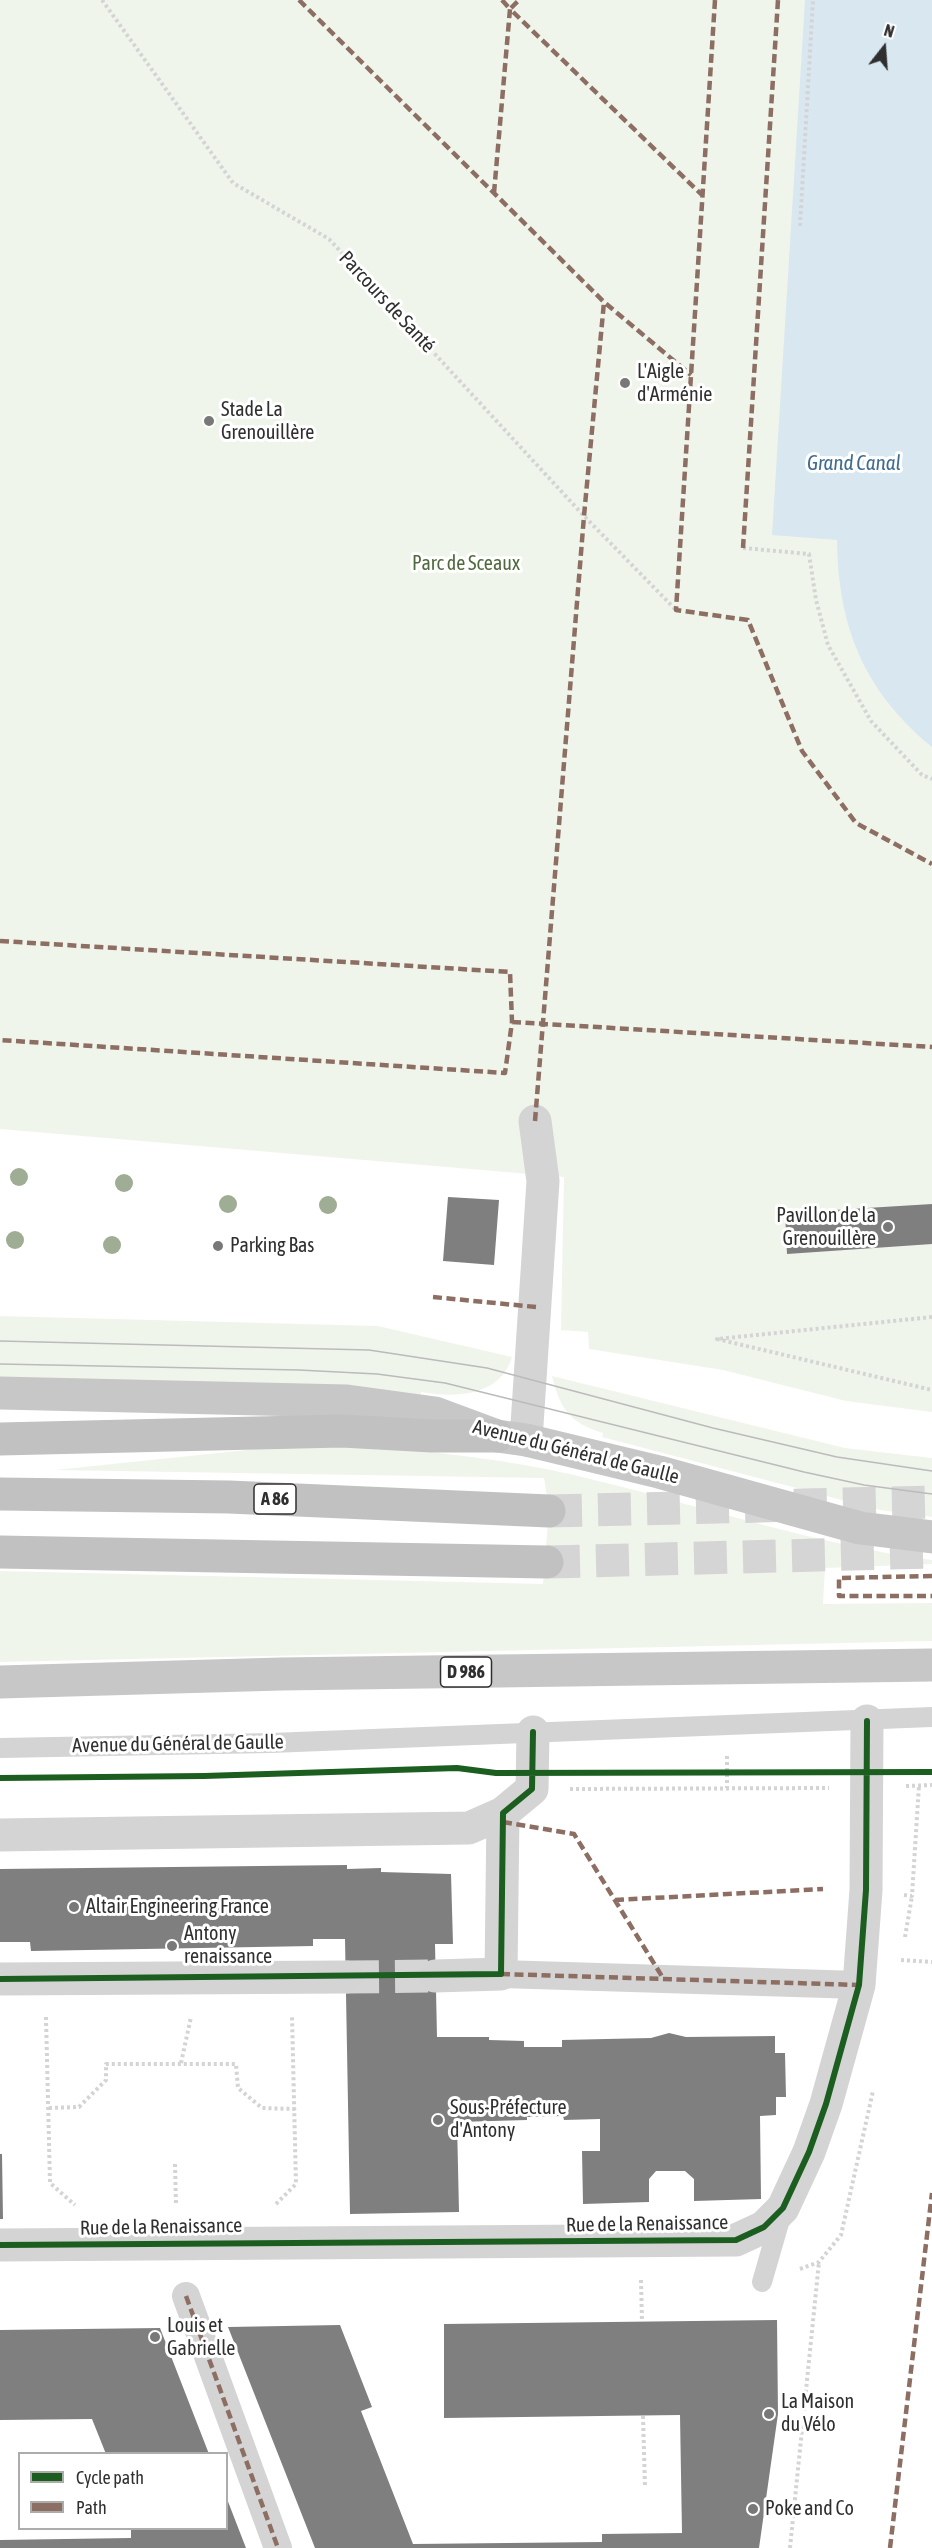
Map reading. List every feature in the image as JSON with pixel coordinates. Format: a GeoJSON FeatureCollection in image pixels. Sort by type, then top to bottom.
{"type":"FeatureCollection","features":[{"type":"Feature","properties":{"kind":"highway"},"geometry":{"type":"LineString","coordinates":[[0,1439],[342,1431],[432,1437],[511,1438]]}},
{"type":"Feature","properties":{"kind":"highway","name":"A 86"},"geometry":{"type":"LineString","coordinates":[[0,1494],[230,1497],[549,1511]]}},
{"type":"Feature","properties":{"kind":"highway"},"geometry":{"type":"LineString","coordinates":[[0,1552],[547,1562]]}},
{"type":"Feature","properties":{"kind":"main road","name":"Avenue du Général de Gaulle"},"geometry":{"type":"LineString","coordinates":[[0,1393],[346,1401],[435,1413],[511,1438],[659,1472],[860,1528],[932,1537]]}},
{"type":"Feature","properties":{"kind":"main road","name":"D 986"},"geometry":{"type":"LineString","coordinates":[[0,1682],[281,1674],[932,1665]]}},
{"type":"Feature","properties":{"kind":"street"},"geometry":{"type":"LineString","coordinates":[[511,1438],[543,1181],[534,1121]]}},
{"type":"Feature","properties":{"kind":"street","name":"Rue de la Renaissance"},"geometry":{"type":"LineString","coordinates":[[0,2245],[736,2240],[764,2227],[783,2208],[809,2152],[859,1985],[866,1890],[867,1721]]}},
{"type":"Feature","properties":{"kind":"street"},"geometry":{"type":"LineString","coordinates":[[0,1835],[469,1828],[503,1813],[532,1789],[533,1732]]}},
{"type":"Feature","properties":{"kind":"street"},"geometry":{"type":"LineString","coordinates":[[501,1974],[503,1813]]}},
{"type":"Feature","properties":{"kind":"street"},"geometry":{"type":"LineString","coordinates":[[435,1976],[501,1974],[859,1985]]}},
{"type":"Feature","properties":{"kind":"street"},"geometry":{"type":"LineString","coordinates":[[0,1979],[346,1977]]}},
{"type":"Feature","properties":{"kind":"street"},"geometry":{"type":"LineString","coordinates":[[186,2296],[278,2548]]}},
{"type":"Feature","properties":{"kind":"lane","name":"Avenue du Général de Gaulle"},"geometry":{"type":"LineString","coordinates":[[0,1748],[271,1743],[932,1717]]}},
{"type":"Feature","properties":{"kind":"lane"},"geometry":{"type":"LineString","coordinates":[[762,2282],[783,2208]]}},
{"type":"Feature","properties":{"kind":"path"},"geometry":{"type":"LineString","coordinates":[[800,226],[813,0]]}},
{"type":"Feature","properties":{"kind":"path"},"geometry":{"type":"LineString","coordinates":[[743,548],[809,554],[816,600],[828,645],[871,721],[922,775],[932,779]]}},
{"type":"Feature","properties":{"kind":"path"},"geometry":{"type":"LineString","coordinates":[[932,1317],[717,1339],[932,1390]]}},
{"type":"Feature","properties":{"kind":"path"},"geometry":{"type":"LineString","coordinates":[[716,1772],[738,1772]]}},
{"type":"Feature","properties":{"kind":"path"},"geometry":{"type":"LineString","coordinates":[[532,1789],[817,1788]]}},
{"type":"Feature","properties":{"kind":"path"},"geometry":{"type":"LineString","coordinates":[[900,1960],[932,1962]]}},
{"type":"Feature","properties":{"kind":"path"},"geometry":{"type":"LineString","coordinates":[[267,2205],[276,2205],[296,2184],[291,1976]]}},
{"type":"Feature","properties":{"kind":"path"},"geometry":{"type":"LineString","coordinates":[[45,1977],[50,2183],[77,2207]]}},
{"type":"Feature","properties":{"kind":"path"},"geometry":{"type":"LineString","coordinates":[[49,2108],[79,2107],[106,2080],[106,2064],[181,2063],[236,2064],[238,2088],[262,2109],[295,2109]]}},
{"type":"Feature","properties":{"kind":"path"},"geometry":{"type":"LineString","coordinates":[[175,2164],[176,2195]]}},
{"type":"Feature","properties":{"kind":"path"},"geometry":{"type":"LineString","coordinates":[[790,2548],[819,2262]]}},
{"type":"Feature","properties":{"kind":"path"},"geometry":{"type":"LineString","coordinates":[[644,2416],[645,2487]]}},
{"type":"Feature","properties":{"kind":"green space","name":"Parc de Sceaux"},"geometry":{"type":"Polygon","coordinates":[[[0,0],[932,0],[932,1412],[846,1401],[723,1370],[589,1349],[588,1332],[561,1330],[564,1177],[0,1129],[0,0]]]}},
{"type":"Feature","properties":{"kind":"green space"},"geometry":{"type":"Polygon","coordinates":[[[0,1316],[378,1326],[512,1357],[498,1380],[487,1387],[462,1394],[421,1392],[420,1400],[0,1383],[0,1316]]]}},
{"type":"Feature","properties":{"kind":"green space"},"geometry":{"type":"Polygon","coordinates":[[[552,1376],[845,1448],[932,1458],[932,1517],[880,1510],[602,1437],[603,1433],[582,1425],[568,1413],[559,1397],[552,1376]]]}},
{"type":"Feature","properties":{"kind":"green space"},"geometry":{"type":"Polygon","coordinates":[[[367,1445],[548,1469],[842,1544],[932,1560],[932,1564],[825,1568],[823,1604],[932,1603],[932,1641],[0,1662],[0,1571],[543,1584],[549,1510],[544,1478],[55,1470],[285,1446],[367,1445]]]}},
{"type":"Feature","properties":{"kind":"water","name":"Grand Canal"},"geometry":{"type":"Polygon","coordinates":[[[805,0],[932,0],[932,747],[908,726],[889,703],[872,680],[859,655],[843,601],[837,540],[772,535],[805,0]]]}},
{"type":"Feature","properties":{"kind":"building"},"geometry":{"type":"Polygon","coordinates":[[[448,1197],[499,1200],[494,1265],[443,1261],[448,1197]]]}},
{"type":"Feature","properties":{"kind":"building"},"geometry":{"type":"Polygon","coordinates":[[[932,1204],[932,1244],[787,1254],[785,1213],[932,1204]]]}},
{"type":"Feature","properties":{"kind":"building"},"geometry":{"type":"Polygon","coordinates":[[[347,1865],[347,1869],[381,1868],[381,1872],[451,1874],[453,1944],[435,1944],[437,2037],[489,2037],[489,2040],[524,2041],[524,2047],[562,2047],[562,2040],[651,2038],[669,2033],[686,2037],[775,2036],[775,2053],[785,2053],[786,2097],[776,2097],[776,2115],[760,2116],[761,2199],[694,2201],[694,2179],[685,2171],[656,2171],[649,2179],[649,2202],[583,2204],[582,2151],[600,2151],[600,2119],[564,2120],[563,2116],[527,2117],[527,2120],[457,2122],[459,2212],[350,2214],[345,1939],[313,1939],[313,1946],[31,1951],[30,1942],[0,1942],[0,1869],[347,1865]]]}},
{"type":"Feature","properties":{"kind":"building"},"geometry":{"type":"Polygon","coordinates":[[[0,2154],[2,2154],[3,2219],[0,2219],[0,2154]]]}},
{"type":"Feature","properties":{"kind":"building"},"geometry":{"type":"Polygon","coordinates":[[[777,2320],[778,2414],[759,2548],[315,2548],[228,2327],[340,2325],[372,2407],[361,2411],[413,2544],[602,2542],[602,2534],[682,2533],[680,2415],[444,2418],[444,2324],[777,2320]]]}},
{"type":"Feature","properties":{"kind":"building"},"geometry":{"type":"Polygon","coordinates":[[[160,2328],[208,2452],[105,2452],[92,2419],[0,2420],[0,2330],[160,2328]]]}},
{"type":"Feature","properties":{"kind":"building"},"geometry":{"type":"Polygon","coordinates":[[[228,2502],[246,2548],[0,2548],[0,2540],[131,2538],[131,2530],[228,2530],[228,2502]]]}},
{"type":"Feature","properties":{"kind":"tunnel"},"geometry":{"type":"LineString","coordinates":[[549,1511],[932,1502]]}},
{"type":"Feature","properties":{"kind":"tunnel"},"geometry":{"type":"LineString","coordinates":[[547,1562],[932,1552]]}},
{"type":"Feature","properties":{"kind":"tunnel"},"geometry":{"type":"LineString","coordinates":[[346,1977],[435,1976]]}},
{"type":"Feature","properties":{"kind":"tram line"},"geometry":{"type":"LineString","coordinates":[[0,1341],[369,1350],[487,1368],[713,1428],[837,1457],[932,1471]]}},
{"type":"Feature","properties":{"kind":"tram line"},"geometry":{"type":"LineString","coordinates":[[0,1364],[299,1370],[377,1374],[445,1383],[804,1472],[864,1485],[932,1494]]}},
{"type":"Feature","properties":{"kind":"marked path"},"geometry":{"type":"LineString","coordinates":[[299,0],[604,302],[691,375]]}},
{"type":"Feature","properties":{"kind":"marked path"},"geometry":{"type":"LineString","coordinates":[[502,0],[510,9],[519,0]]}},
{"type":"Feature","properties":{"kind":"marked path"},"geometry":{"type":"LineString","coordinates":[[715,0],[676,610],[748,620],[802,751],[856,823],[932,864]]}},
{"type":"Feature","properties":{"kind":"marked path"},"geometry":{"type":"LineString","coordinates":[[743,548],[778,0]]}},
{"type":"Feature","properties":{"kind":"marked path"},"geometry":{"type":"LineString","coordinates":[[494,193],[510,9],[702,195]]}},
{"type":"Feature","properties":{"kind":"marked path"},"geometry":{"type":"LineString","coordinates":[[535,1121],[584,516],[604,302]]}},
{"type":"Feature","properties":{"kind":"marked path"},"geometry":{"type":"LineString","coordinates":[[0,941],[510,972],[512,1022],[505,1073],[0,1040]]}},
{"type":"Feature","properties":{"kind":"marked path"},"geometry":{"type":"LineString","coordinates":[[512,1022],[932,1047]]}},
{"type":"Feature","properties":{"kind":"marked path"},"geometry":{"type":"LineString","coordinates":[[433,1297],[536,1307]]}},
{"type":"Feature","properties":{"kind":"marked path"},"geometry":{"type":"LineString","coordinates":[[932,1576],[839,1578],[839,1596],[932,1596]]}},
{"type":"Feature","properties":{"kind":"marked path"},"geometry":{"type":"LineString","coordinates":[[503,1822],[574,1834],[663,1978]]}},
{"type":"Feature","properties":{"kind":"marked path"},"geometry":{"type":"LineString","coordinates":[[615,1900],[823,1889]]}},
{"type":"Feature","properties":{"kind":"marked path"},"geometry":{"type":"LineString","coordinates":[[501,1974],[859,1985]]}},
{"type":"Feature","properties":{"kind":"marked path"},"geometry":{"type":"LineString","coordinates":[[890,2548],[932,2193]]}},
{"type":"Feature","properties":{"kind":"marked path"},"geometry":{"type":"LineString","coordinates":[[186,2296],[278,2548]]}},
{"type":"Feature","properties":{"kind":"cycle path"},"geometry":{"type":"LineString","coordinates":[[0,2245],[736,2240],[764,2227],[783,2208],[809,2152],[826,2104],[859,1985],[866,1890],[867,1721]]}},
{"type":"Feature","properties":{"kind":"cycle path"},"geometry":{"type":"LineString","coordinates":[[0,1979],[501,1974],[503,1813],[532,1789],[533,1732]]}},
{"type":"Feature","properties":{"kind":"cycle path"},"geometry":{"type":"LineString","coordinates":[[0,1778],[204,1776],[457,1768],[496,1773],[932,1772]]}},
{"type":"Feature","properties":{"kind":"place","name":"L'Aigle d'Arménie"},"geometry":{"type":"Point","coordinates":[625,383]}},
{"type":"Feature","properties":{"kind":"place","name":"Stade La Grenouillère"},"geometry":{"type":"Point","coordinates":[209,421]}},
{"type":"Feature","properties":{"kind":"place","name":"Pavillon de la Grenouillère"},"geometry":{"type":"Point","coordinates":[888,1227]}},
{"type":"Feature","properties":{"kind":"place","name":"Parking Bas"},"geometry":{"type":"Point","coordinates":[218,1246]}},
{"type":"Feature","properties":{"kind":"place","name":"Altair Engineering France"},"geometry":{"type":"Point","coordinates":[74,1907]}},
{"type":"Feature","properties":{"kind":"place","name":"Antony renaissance"},"geometry":{"type":"Point","coordinates":[172,1946]}},
{"type":"Feature","properties":{"kind":"place","name":"Sous-Préfecture d'Antony"},"geometry":{"type":"Point","coordinates":[438,2120]}},
{"type":"Feature","properties":{"kind":"place","name":"Louis et Gabrielle"},"geometry":{"type":"Point","coordinates":[155,2337]}},
{"type":"Feature","properties":{"kind":"place","name":"La Maison du Vélo"},"geometry":{"type":"Point","coordinates":[769,2414]}},
{"type":"Feature","properties":{"kind":"place","name":"Poke and Co"},"geometry":{"type":"Point","coordinates":[753,2509]}}]}
